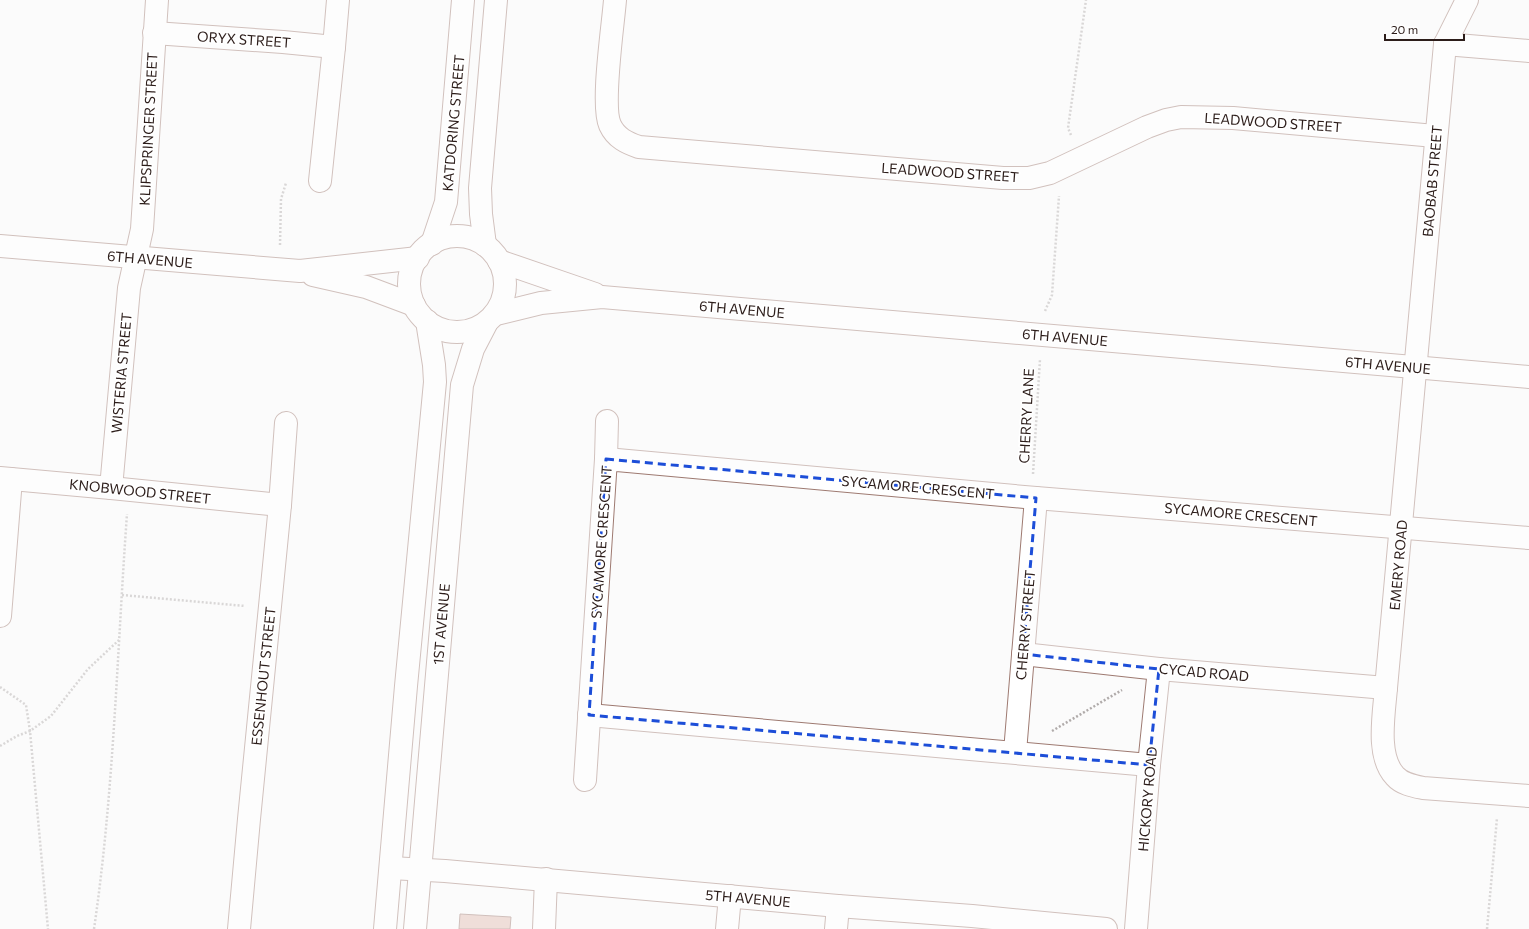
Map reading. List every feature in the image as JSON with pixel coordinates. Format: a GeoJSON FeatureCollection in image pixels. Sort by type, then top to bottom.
{"type":"FeatureCollection","features":[{"type":"Feature","properties":{"kind":"street","name":"KLIPSPRINGER STREET"},"geometry":{"type":"LineString","coordinates":[[135,258],[142,229],[157,0]]}},
{"type":"Feature","properties":{"kind":"street"},"geometry":{"type":"LineString","coordinates":[[320,181],[338,0]]}},
{"type":"Feature","properties":{"kind":"street","name":"KATDORING STREET"},"geometry":{"type":"LineString","coordinates":[[425,251],[446,202],[463,0]]}},
{"type":"Feature","properties":{"kind":"street"},"geometry":{"type":"LineString","coordinates":[[492,253],[473,239],[459,236],[445,238],[425,251],[414,264],[410,278],[410,292],[420,313],[439,329],[452,332],[473,330],[491,319],[502,302],[506,288],[504,274],[492,253],[481,214],[480,188],[496,0]]}},
{"type":"Feature","properties":{"kind":"street","name":"LEADWOOD STREET"},"geometry":{"type":"LineString","coordinates":[[615,0],[607,113],[610,125],[618,137],[628,144],[652,148],[1003,178],[1029,178],[1050,173],[1147,127],[1166,120],[1181,117],[1233,118],[1435,136]]}},
{"type":"Feature","properties":{"kind":"street","name":"BAOBAB STREET"},"geometry":{"type":"LineString","coordinates":[[1416,367],[1435,136],[1445,44],[1467,0]]}},
{"type":"Feature","properties":{"kind":"street","name":"ORYX STREET"},"geometry":{"type":"LineString","coordinates":[[154,33],[334,47]]}},
{"type":"Feature","properties":{"kind":"street"},"geometry":{"type":"LineString","coordinates":[[1445,44],[1529,51]]}},
{"type":"Feature","properties":{"kind":"street","name":"6TH AVENUE"},"geometry":{"type":"LineString","coordinates":[[0,246],[300,271],[366,287],[420,313]]}},
{"type":"Feature","properties":{"kind":"street","name":"6TH AVENUE"},"geometry":{"type":"LineString","coordinates":[[300,271],[425,251]]}},
{"type":"Feature","properties":{"kind":"street","name":"6TH AVENUE"},"geometry":{"type":"LineString","coordinates":[[492,253],[602,297]]}},
{"type":"Feature","properties":{"kind":"street","name":"WISTERIA STREET"},"geometry":{"type":"LineString","coordinates":[[120,488],[129,288],[135,258]]}},
{"type":"Feature","properties":{"kind":"street","name":"6TH AVENUE"},"geometry":{"type":"LineString","coordinates":[[491,319],[535,304],[602,297],[1529,377]]}},
{"type":"Feature","properties":{"kind":"street","name":"1ST AVENUE"},"geometry":{"type":"LineString","coordinates":[[385,929],[435,382],[434,365],[420,313]]}},
{"type":"Feature","properties":{"kind":"street","name":"1ST AVENUE"},"geometry":{"type":"LineString","coordinates":[[415,929],[462,385],[473,349],[491,319]]}},
{"type":"Feature","properties":{"kind":"street","name":"EMERY ROAD"},"geometry":{"type":"LineString","coordinates":[[1416,367],[1386,688],[1382,744],[1387,763],[1395,777],[1407,785],[1423,788],[1529,796]]}},
{"type":"Feature","properties":{"kind":"street"},"geometry":{"type":"LineString","coordinates":[[606,459],[607,421]]}},
{"type":"Feature","properties":{"kind":"street","name":"ESSENHOUT STREET"},"geometry":{"type":"LineString","coordinates":[[240,929],[269,608],[280,505],[286,423]]}},
{"type":"Feature","properties":{"kind":"street","name":"SYCAMORE CRESCENT"},"geometry":{"type":"LineString","coordinates":[[585,780],[606,459],[1036,498],[1529,538]]}},
{"type":"Feature","properties":{"kind":"street"},"geometry":{"type":"LineString","coordinates":[[0,616],[6,479]]}},
{"type":"Feature","properties":{"kind":"street","name":"KNOBWOOD STREET"},"geometry":{"type":"LineString","coordinates":[[6,479],[120,488],[280,505]]}},
{"type":"Feature","properties":{"kind":"street","name":"CHERRY STREET"},"geometry":{"type":"LineString","coordinates":[[1015,752],[1036,498]]}},
{"type":"Feature","properties":{"kind":"street","name":"CYCAD ROAD"},"geometry":{"type":"LineString","coordinates":[[1023,654],[1159,669],[1386,688]]}},
{"type":"Feature","properties":{"kind":"street","name":"HICKORY ROAD"},"geometry":{"type":"LineString","coordinates":[[1136,929],[1149,765],[1159,669]]}},
{"type":"Feature","properties":{"kind":"street"},"geometry":{"type":"LineString","coordinates":[[589,715],[1149,765]]}},
{"type":"Feature","properties":{"kind":"street","name":"5TH AVENUE"},"geometry":{"type":"LineString","coordinates":[[390,868],[546,879],[1106,929]]}},
{"type":"Feature","properties":{"kind":"street"},"geometry":{"type":"LineString","coordinates":[[544,929],[546,879]]}},
{"type":"Feature","properties":{"kind":"street"},"geometry":{"type":"LineString","coordinates":[[727,929],[730,896]]}},
{"type":"Feature","properties":{"kind":"street"},"geometry":{"type":"LineString","coordinates":[[836,929],[838,906]]}},
{"type":"Feature","properties":{"kind":"path"},"geometry":{"type":"LineString","coordinates":[[1081,159],[1068,128],[1086,0]]}},
{"type":"Feature","properties":{"kind":"path"},"geometry":{"type":"LineString","coordinates":[[280,247],[281,199],[286,182]]}},
{"type":"Feature","properties":{"kind":"path"},"geometry":{"type":"LineString","coordinates":[[1043,316],[1052,295],[1060,192]]}},
{"type":"Feature","properties":{"kind":"path","name":"CHERRY LANE"},"geometry":{"type":"LineString","coordinates":[[1033,475],[1040,358]]}},
{"type":"Feature","properties":{"kind":"path"},"geometry":{"type":"LineString","coordinates":[[94,929],[100,886],[109,792],[122,595],[120,488]]}},
{"type":"Feature","properties":{"kind":"path"},"geometry":{"type":"LineString","coordinates":[[122,595],[269,608]]}},
{"type":"Feature","properties":{"kind":"path"},"geometry":{"type":"LineString","coordinates":[[0,746],[17,736],[30,731],[51,716],[88,669],[119,639]]}},
{"type":"Feature","properties":{"kind":"path"},"geometry":{"type":"LineString","coordinates":[[0,687],[26,705],[30,731],[48,929]]}},
{"type":"Feature","properties":{"kind":"path"},"geometry":{"type":"LineString","coordinates":[[1049,732],[1124,688]]}},
{"type":"Feature","properties":{"kind":"path"},"geometry":{"type":"LineString","coordinates":[[1487,929],[1498,814]]}},
{"type":"Feature","properties":{"kind":"highlighted area"},"geometry":{"type":"Polygon","coordinates":[[[606,459],[1036,498],[1023,654],[1159,669],[1149,765],[589,715],[606,459]]]}},
{"type":"Feature","properties":{"kind":"building"},"geometry":{"type":"Polygon","coordinates":[[[460,914],[511,917],[510,929],[459,929],[460,914]]]}}]}
